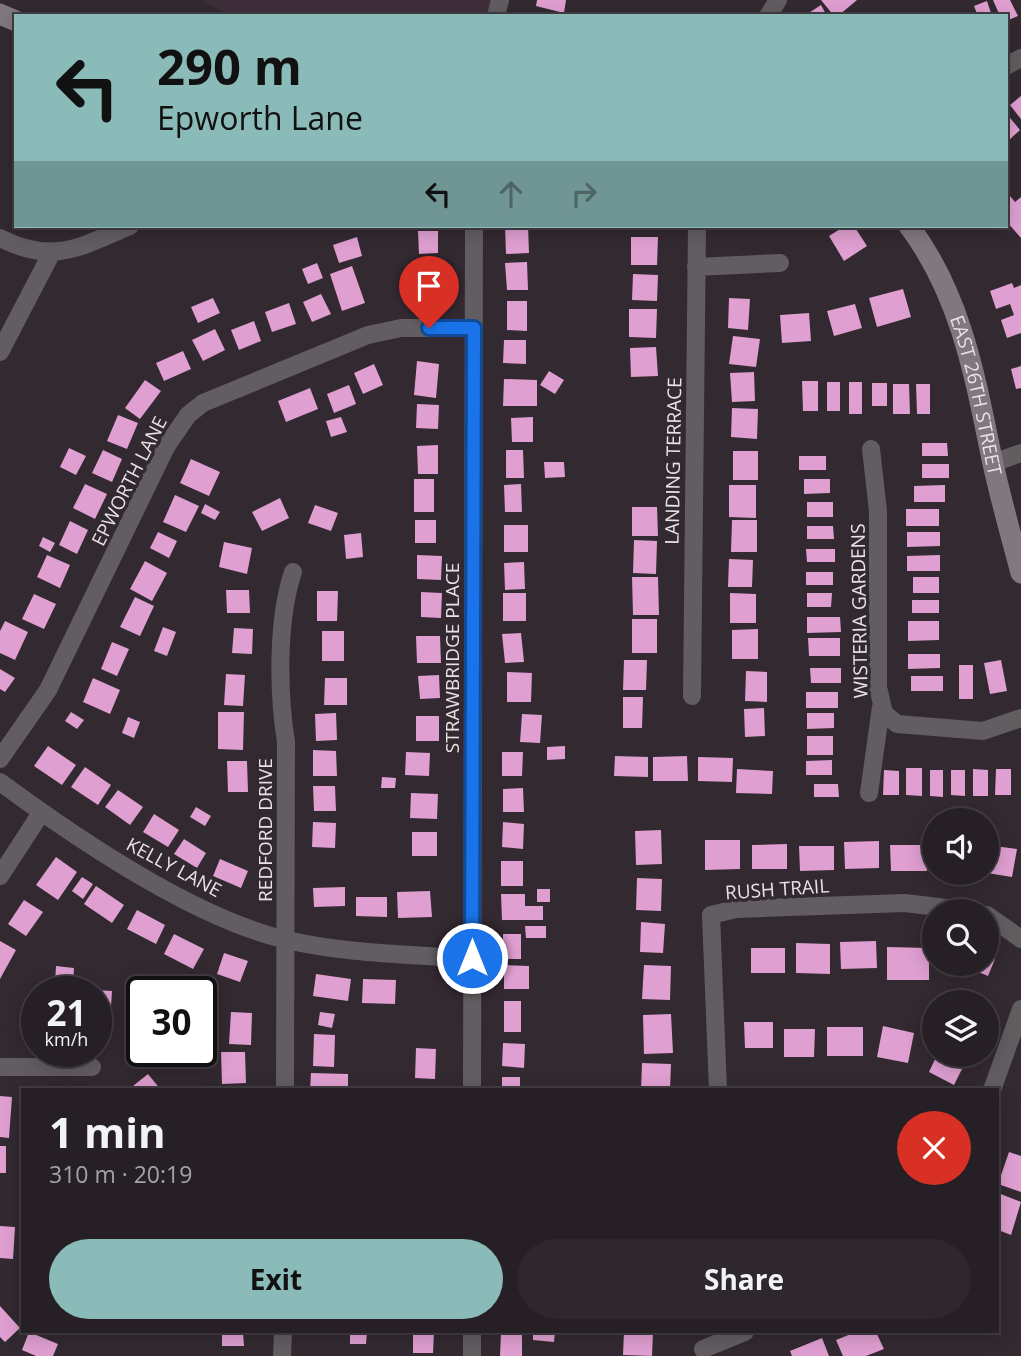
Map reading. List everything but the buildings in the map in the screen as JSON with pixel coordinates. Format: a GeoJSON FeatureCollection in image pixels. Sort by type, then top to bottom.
{"type":"FeatureCollection","features":[{"type":"Feature","properties":{"kind":"street"},"geometry":{"type":"LineString","coordinates":[[0,238],[32,251],[51,254],[80,247],[125,228]]}},
{"type":"Feature","properties":{"kind":"street","name":"STRAWBRIDGE PLACE"},"geometry":{"type":"LineString","coordinates":[[472,1088],[474,228]]}},
{"type":"Feature","properties":{"kind":"street","name":"LANDING TERRACE"},"geometry":{"type":"LineString","coordinates":[[692,696],[697,228]]}},
{"type":"Feature","properties":{"kind":"street","name":"EAST 26TH STREET"},"geometry":{"type":"LineString","coordinates":[[910,228],[936,266],[951,298],[972,363],[993,463],[1021,573]]}},
{"type":"Feature","properties":{"kind":"street"},"geometry":{"type":"LineString","coordinates":[[0,352],[51,254]]}},
{"type":"Feature","properties":{"kind":"street"},"geometry":{"type":"LineString","coordinates":[[696,267],[780,263]]}},
{"type":"Feature","properties":{"kind":"street","name":"EPWORTH LANE"},"geometry":{"type":"LineString","coordinates":[[0,760],[48,690],[166,447],[188,415],[220,394],[368,335],[401,328],[474,328]]}},
{"type":"Feature","properties":{"kind":"street","name":"WISTERIA GARDENS"},"geometry":{"type":"LineString","coordinates":[[871,449],[878,511],[881,707],[889,719],[897,724],[932,729],[983,731],[1021,718]]}},
{"type":"Feature","properties":{"kind":"street"},"geometry":{"type":"LineString","coordinates":[[993,463],[1021,453]]}},
{"type":"Feature","properties":{"kind":"street","name":"REDFORD DRIVE"},"geometry":{"type":"LineString","coordinates":[[285,1088],[286,741],[281,697],[284,610],[293,572]]}},
{"type":"Feature","properties":{"kind":"street"},"geometry":{"type":"LineString","coordinates":[[869,793],[881,707]]}},
{"type":"Feature","properties":{"kind":"street","name":"KELLY LANE"},"geometry":{"type":"LineString","coordinates":[[0,782],[41,813],[173,893],[240,925],[286,940],[350,950],[472,958]]}},
{"type":"Feature","properties":{"kind":"street"},"geometry":{"type":"LineString","coordinates":[[0,876],[41,813]]}},
{"type":"Feature","properties":{"kind":"street","name":"RUSH TRAIL"},"geometry":{"type":"LineString","coordinates":[[718,1088],[711,915],[736,909],[905,903],[922,905]]}},
{"type":"Feature","properties":{"kind":"street"},"geometry":{"type":"LineString","coordinates":[[999,923],[1021,939]]}},
{"type":"Feature","properties":{"kind":"street"},"geometry":{"type":"LineString","coordinates":[[993,1088],[1021,1009]]}},
{"type":"Feature","properties":{"kind":"street"},"geometry":{"type":"LineString","coordinates":[[0,1067],[92,1068]]}},
{"type":"Feature","properties":{"kind":"street"},"geometry":{"type":"LineString","coordinates":[[282,1356],[283,1333]]}},
{"type":"Feature","properties":{"kind":"street"},"geometry":{"type":"LineString","coordinates":[[472,1333],[472,1356]]}},
{"type":"Feature","properties":{"kind":"street"},"geometry":{"type":"LineString","coordinates":[[703,1349],[743,1333]]}},
{"type":"Feature","properties":{"kind":"shaded area"},"geometry":{"type":"Polygon","coordinates":[[[202,0],[500,0],[496,14],[227,14],[202,0]]]}},
{"type":"Feature","properties":{"kind":"route"},"geometry":{"type":"LineString","coordinates":[[429,328],[474,328],[472,958]]}}]}
